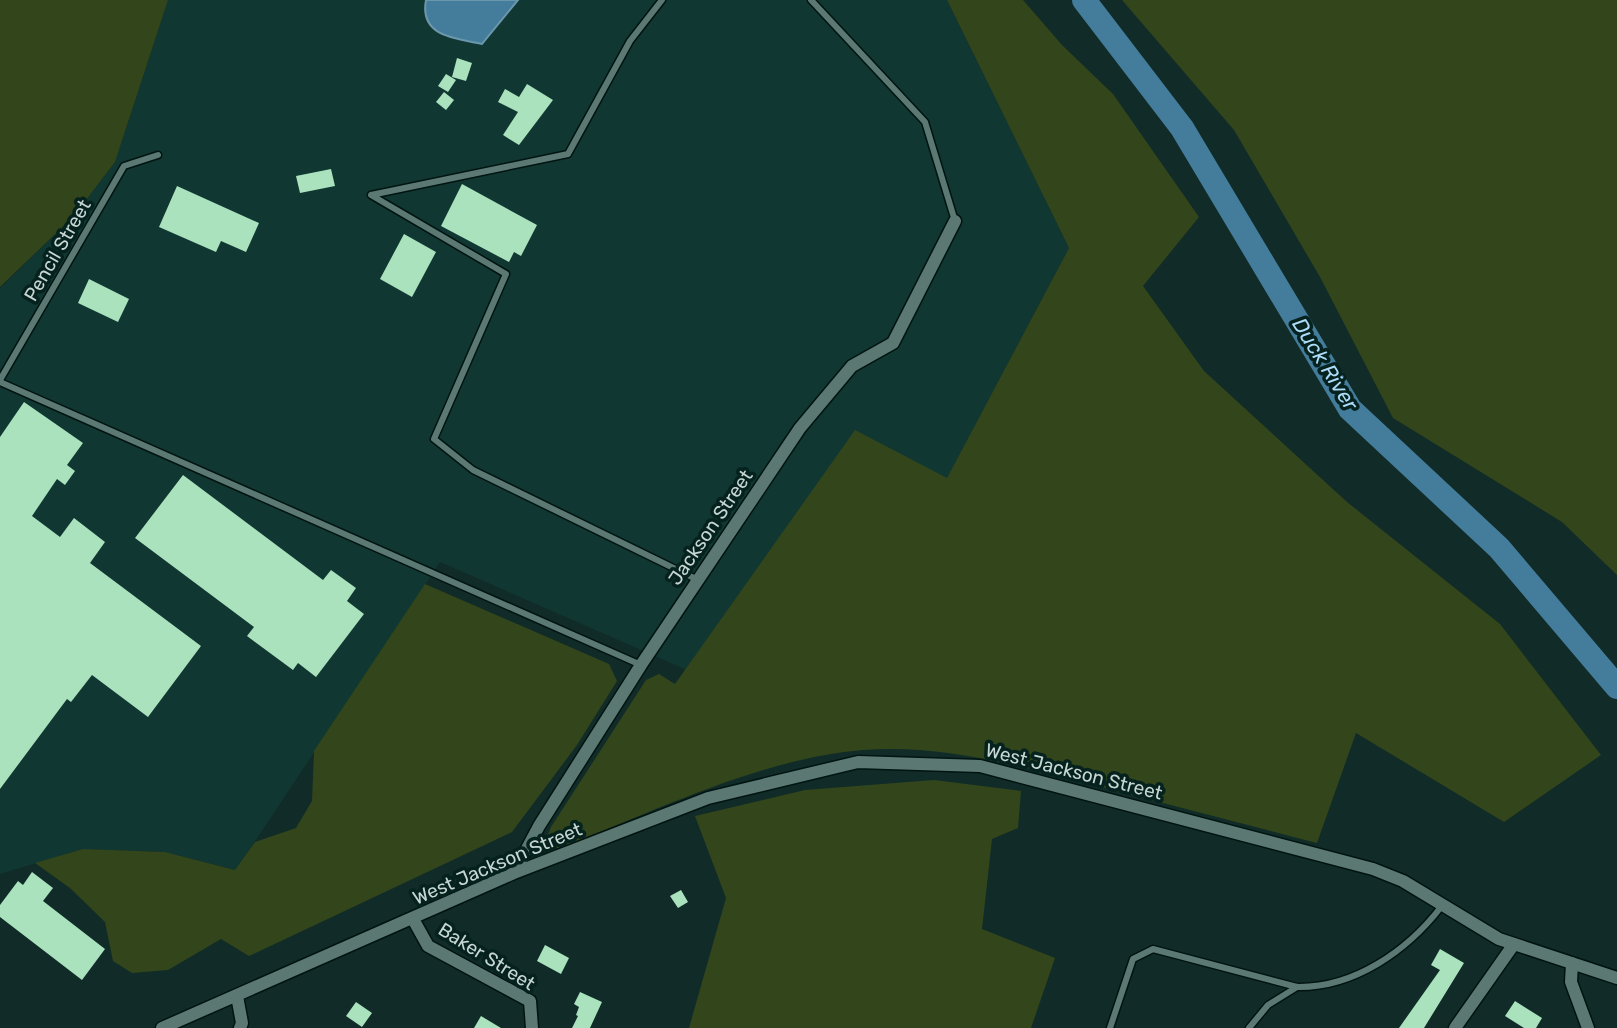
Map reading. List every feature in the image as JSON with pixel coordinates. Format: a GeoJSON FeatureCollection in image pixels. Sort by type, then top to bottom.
{"type":"FeatureCollection","features":[{"type":"Feature","properties":{"kind":"street","name":"Jackson Street"},"geometry":{"type":"LineString","coordinates":[[514,873],[539,826],[641,664],[800,428],[852,366],[893,343],[955,221]]}},
{"type":"Feature","properties":{"kind":"street","name":"West Jackson Street"},"geometry":{"type":"LineString","coordinates":[[162,1028],[514,873],[708,798],[858,762],[979,766],[1373,869],[1403,881],[1441,906],[1514,944],[1617,978]]}},
{"type":"Feature","properties":{"kind":"street","name":"Baker Street"},"geometry":{"type":"LineString","coordinates":[[413,919],[428,946],[530,1001],[533,1028]]}},
{"type":"Feature","properties":{"kind":"street"},"geometry":{"type":"LineString","coordinates":[[1455,1028],[1514,944]]}},
{"type":"Feature","properties":{"kind":"street"},"geometry":{"type":"LineString","coordinates":[[1572,963],[1571,982],[1588,1028]]}},
{"type":"Feature","properties":{"kind":"street"},"geometry":{"type":"LineString","coordinates":[[237,996],[243,1023],[240,1028]]}},
{"type":"Feature","properties":{"kind":"lane"},"geometry":{"type":"LineString","coordinates":[[662,0],[630,41],[568,154],[370,195],[506,274],[433,439],[473,470],[698,580]]}},
{"type":"Feature","properties":{"kind":"lane"},"geometry":{"type":"LineString","coordinates":[[811,0],[925,122],[955,221]]}},
{"type":"Feature","properties":{"kind":"lane","name":"Pencil Street"},"geometry":{"type":"LineString","coordinates":[[0,381],[124,166],[158,155]]}},
{"type":"Feature","properties":{"kind":"lane"},"geometry":{"type":"LineString","coordinates":[[0,381],[641,664]]}},
{"type":"Feature","properties":{"kind":"lane"},"geometry":{"type":"LineString","coordinates":[[1110,1028],[1133,959],[1153,948],[1297,987],[1320,987],[1346,980],[1371,967],[1411,939],[1441,906]]}},
{"type":"Feature","properties":{"kind":"lane"},"geometry":{"type":"LineString","coordinates":[[1249,1028],[1268,1005],[1297,987]]}},
{"type":"Feature","properties":{"kind":"shaded area"},"geometry":{"type":"Polygon","coordinates":[[[168,0],[947,0],[1069,248],[947,479],[855,431],[687,670],[440,562],[236,870],[165,852],[83,849],[0,874],[0,288],[73,217],[115,162],[168,0]]]}},
{"type":"Feature","properties":{"kind":"shaded area"},"geometry":{"type":"Polygon","coordinates":[[[426,0],[518,0],[482,44],[451,37],[434,29],[425,12],[426,0]]]}},
{"type":"Feature","properties":{"kind":"green space"},"geometry":{"type":"Polygon","coordinates":[[[0,0],[168,0],[115,162],[73,217],[0,287],[0,0]]]}},
{"type":"Feature","properties":{"kind":"green space"},"geometry":{"type":"Polygon","coordinates":[[[947,0],[1023,0],[1062,45],[1113,94],[1199,217],[1143,286],[1204,371],[1347,502],[1500,624],[1601,755],[1504,822],[1356,733],[1317,843],[1013,765],[954,754],[894,749],[824,755],[786,764],[707,789],[557,849],[546,840],[551,827],[646,680],[659,674],[675,684],[855,430],[947,478],[1069,248],[947,0]]]}},
{"type":"Feature","properties":{"kind":"green space"},"geometry":{"type":"Polygon","coordinates":[[[1122,0],[1617,0],[1617,575],[1562,522],[1393,418],[1320,277],[1234,130],[1122,0]]]}},
{"type":"Feature","properties":{"kind":"green space"},"geometry":{"type":"Polygon","coordinates":[[[425,584],[609,664],[617,681],[577,745],[512,832],[249,956],[221,939],[168,970],[132,973],[113,961],[105,922],[70,888],[35,863],[83,849],[165,852],[235,870],[255,842],[296,828],[312,801],[314,751],[425,584]]]}},
{"type":"Feature","properties":{"kind":"green space"},"geometry":{"type":"Polygon","coordinates":[[[934,780],[1021,791],[1018,828],[992,839],[982,929],[1055,958],[1031,1028],[689,1028],[726,898],[695,816],[805,790],[934,780]]]}},
{"type":"Feature","properties":{"kind":"building"},"geometry":{"type":"Polygon","coordinates":[[[457,58],[472,63],[466,81],[452,77],[457,58]]]}},
{"type":"Feature","properties":{"kind":"building"},"geometry":{"type":"Polygon","coordinates":[[[446,74],[456,80],[448,92],[438,86],[446,74]]]}},
{"type":"Feature","properties":{"kind":"building"},"geometry":{"type":"Polygon","coordinates":[[[527,84],[553,100],[519,145],[503,135],[518,112],[498,102],[505,89],[519,97],[527,84]]]}},
{"type":"Feature","properties":{"kind":"building"},"geometry":{"type":"Polygon","coordinates":[[[444,92],[454,100],[446,110],[436,102],[444,92]]]}},
{"type":"Feature","properties":{"kind":"building"},"geometry":{"type":"Polygon","coordinates":[[[331,169],[335,186],[300,193],[296,176],[331,169]]]}},
{"type":"Feature","properties":{"kind":"building"},"geometry":{"type":"Polygon","coordinates":[[[462,184],[537,225],[521,256],[514,252],[509,262],[441,226],[462,184]]]}},
{"type":"Feature","properties":{"kind":"building"},"geometry":{"type":"Polygon","coordinates":[[[177,186],[259,223],[246,252],[221,241],[216,252],[159,227],[177,186]]]}},
{"type":"Feature","properties":{"kind":"building"},"geometry":{"type":"Polygon","coordinates":[[[404,234],[436,252],[412,297],[380,279],[404,234]]]}},
{"type":"Feature","properties":{"kind":"building"},"geometry":{"type":"Polygon","coordinates":[[[89,279],[129,299],[118,322],[78,303],[89,279]]]}},
{"type":"Feature","properties":{"kind":"building"},"geometry":{"type":"Polygon","coordinates":[[[24,402],[83,443],[67,465],[75,471],[65,485],[57,479],[32,516],[60,537],[74,518],[105,542],[90,563],[201,646],[148,717],[92,675],[71,702],[67,699],[0,789],[0,437],[24,402]]]}},
{"type":"Feature","properties":{"kind":"building"},"geometry":{"type":"Polygon","coordinates":[[[183,475],[323,580],[331,570],[356,588],[347,601],[364,614],[316,677],[298,663],[293,670],[247,636],[254,627],[135,538],[183,475]]]}},
{"type":"Feature","properties":{"kind":"building"},"geometry":{"type":"Polygon","coordinates":[[[32,872],[53,888],[43,901],[105,949],[82,980],[0,917],[0,905],[18,881],[23,885],[32,872]]]}},
{"type":"Feature","properties":{"kind":"building"},"geometry":{"type":"Polygon","coordinates":[[[681,890],[688,902],[678,908],[670,896],[681,890]]]}},
{"type":"Feature","properties":{"kind":"building"},"geometry":{"type":"Polygon","coordinates":[[[545,945],[569,958],[561,974],[537,961],[545,945]]]}},
{"type":"Feature","properties":{"kind":"building"},"geometry":{"type":"Polygon","coordinates":[[[1440,949],[1464,963],[1424,1028],[1399,1028],[1440,970],[1431,965],[1440,949]]]}},
{"type":"Feature","properties":{"kind":"building"},"geometry":{"type":"Polygon","coordinates":[[[580,992],[602,1002],[590,1028],[572,1028],[579,1007],[574,1004],[580,992]]]}},
{"type":"Feature","properties":{"kind":"building"},"geometry":{"type":"Polygon","coordinates":[[[1515,1001],[1542,1018],[1536,1028],[1524,1028],[1505,1016],[1515,1001]]]}},
{"type":"Feature","properties":{"kind":"building"},"geometry":{"type":"Polygon","coordinates":[[[356,1002],[372,1013],[362,1027],[346,1016],[356,1002]]]}},
{"type":"Feature","properties":{"kind":"building"},"geometry":{"type":"Polygon","coordinates":[[[481,1016],[501,1028],[474,1028],[481,1016]]]}},
{"type":"Feature","properties":{"kind":"waterway","name":"Duck River"},"geometry":{"type":"LineString","coordinates":[[1084,0],[1182,128],[1350,409],[1499,548],[1617,687]]}}]}
